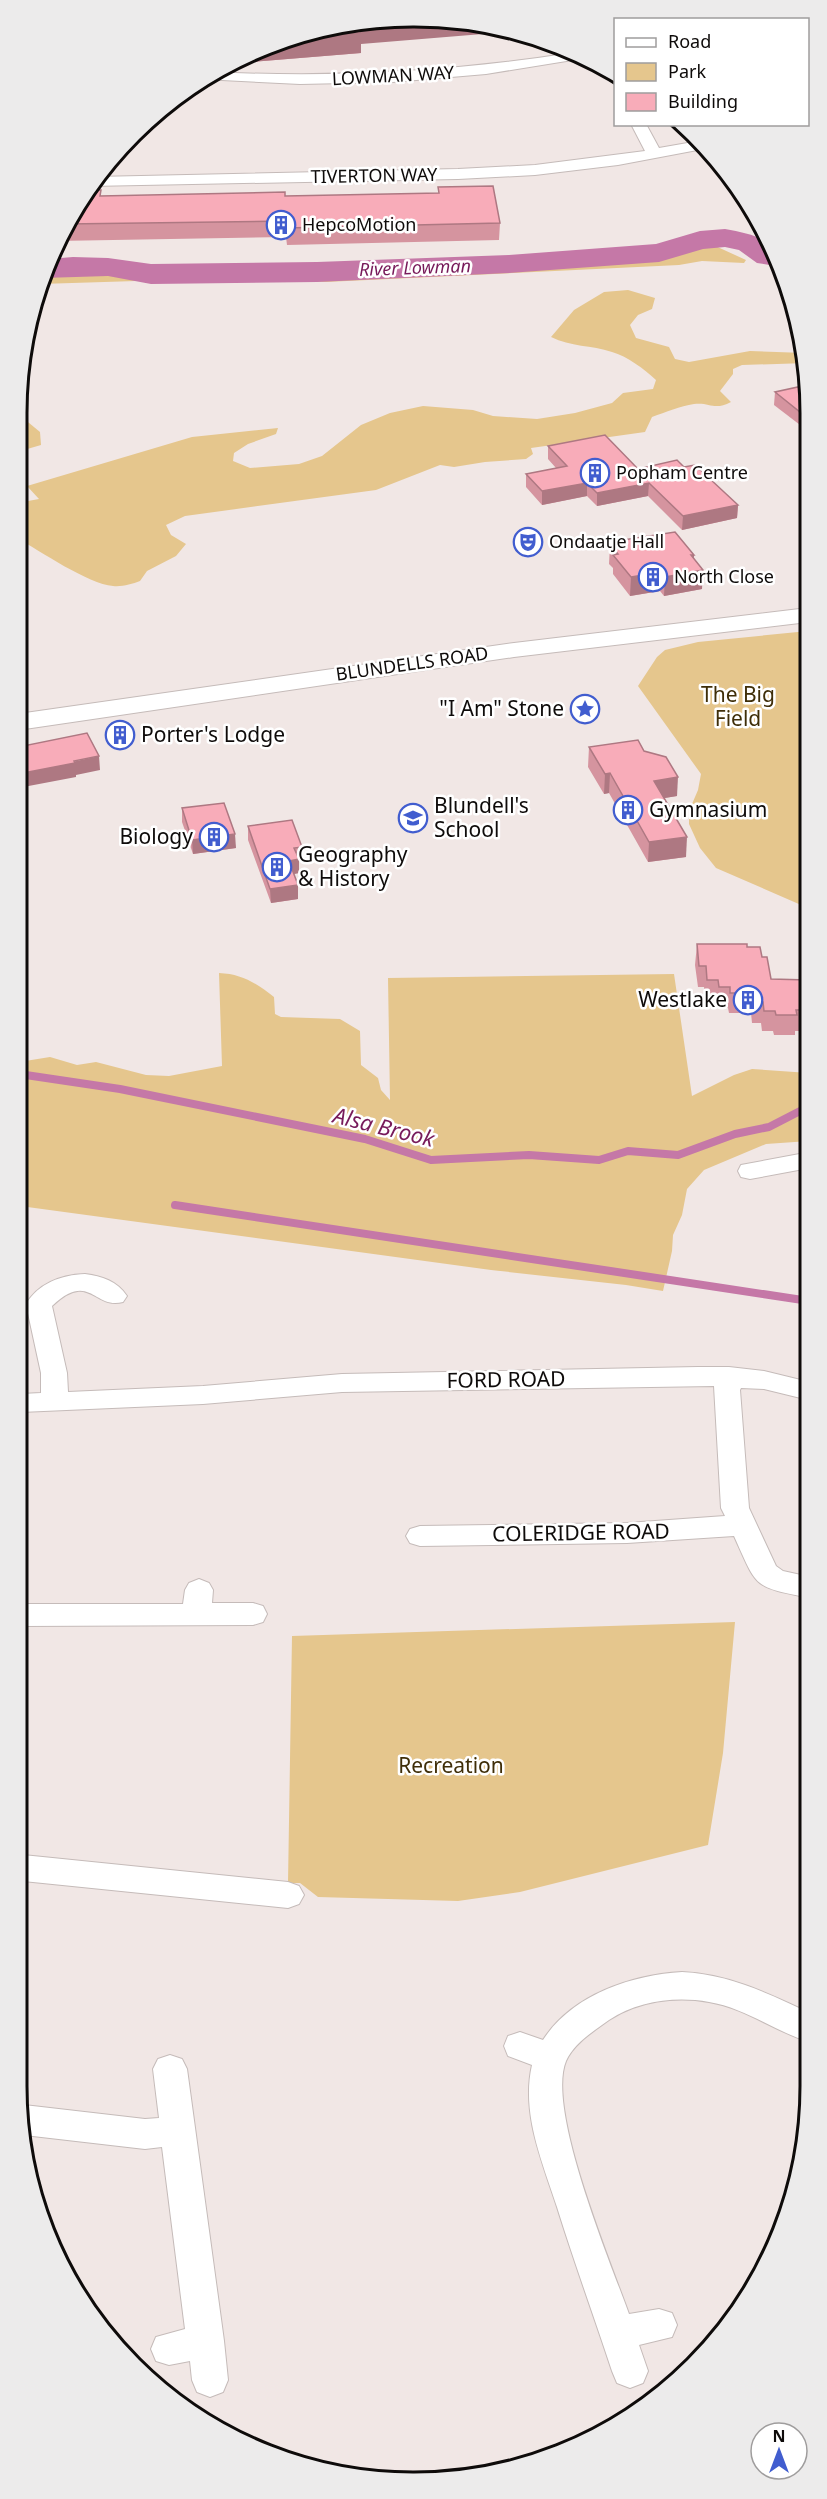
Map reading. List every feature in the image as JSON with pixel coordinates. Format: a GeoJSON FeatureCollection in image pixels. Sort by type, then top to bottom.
{"type":"FeatureCollection","features":[{"type":"Feature","properties":{"kind":"street","name":"LOWMAN WAY"},"geometry":{"type":"LineString","coordinates":[[225,77],[389,78],[496,69],[565,58]]}},
{"type":"Feature","properties":{"kind":"street"},"geometry":{"type":"LineString","coordinates":[[639,126],[651,149],[656,153]]}},
{"type":"Feature","properties":{"kind":"street","name":"TIVERTON WAY"},"geometry":{"type":"LineString","coordinates":[[104,182],[458,174],[566,167],[693,147]]}},
{"type":"Feature","properties":{"kind":"street","name":"BLUNDELLS ROAD"},"geometry":{"type":"LineString","coordinates":[[27,721],[514,650],[800,616]]}},
{"type":"Feature","properties":{"kind":"street"},"geometry":{"type":"LineString","coordinates":[[750,1171],[800,1166]]}},
{"type":"Feature","properties":{"kind":"street"},"geometry":{"type":"LineString","coordinates":[[55,1402],[54,1373],[29,1300],[77,1283],[93,1283],[109,1290],[114,1296]]}},
{"type":"Feature","properties":{"kind":"street"},"geometry":{"type":"LineString","coordinates":[[729,1376],[735,1508],[765,1573],[774,1580],[800,1586]]}},
{"type":"Feature","properties":{"kind":"street","name":"FORD ROAD"},"geometry":{"type":"LineString","coordinates":[[27,1403],[203,1395],[342,1383],[729,1376],[764,1380],[800,1389]]}},
{"type":"Feature","properties":{"kind":"street","name":"COLERIDGE ROAD"},"geometry":{"type":"LineString","coordinates":[[420,1536],[627,1533],[741,1525]]}},
{"type":"Feature","properties":{"kind":"street"},"geometry":{"type":"LineString","coordinates":[[27,1615],[198,1602],[253,1614]]}},
{"type":"Feature","properties":{"kind":"street"},"geometry":{"type":"LineString","coordinates":[[27,1868],[288,1895]]}},
{"type":"Feature","properties":{"kind":"street"},"geometry":{"type":"LineString","coordinates":[[630,2371],[576,2213],[549,2124],[547,2094],[550,2057],[563,2037],[583,2020],[611,2002],[645,1991],[678,1986],[710,1988],[800,2024]]}},
{"type":"Feature","properties":{"kind":"street"},"geometry":{"type":"LineString","coordinates":[[520,2046],[550,2057]]}},
{"type":"Feature","properties":{"kind":"street"},"geometry":{"type":"LineString","coordinates":[[170,2069],[210,2380]]}},
{"type":"Feature","properties":{"kind":"street"},"geometry":{"type":"LineString","coordinates":[[29,2121],[145,2134],[177,2131]]}},
{"type":"Feature","properties":{"kind":"street"},"geometry":{"type":"LineString","coordinates":[[618,2332],[659,2325]]}},
{"type":"Feature","properties":{"kind":"street"},"geometry":{"type":"LineString","coordinates":[[170,2349],[206,2341]]}},
{"type":"Feature","properties":{"kind":"green space"},"geometry":{"type":"Polygon","coordinates":[[[711,244],[746,260],[744,263],[702,261],[679,265],[326,282],[233,278],[50,284],[54,271],[58,270],[96,269],[151,276],[307,276],[646,257],[711,244]]]}},
{"type":"Feature","properties":{"kind":"green space"},"geometry":{"type":"Polygon","coordinates":[[[628,290],[655,298],[652,309],[638,315],[630,325],[636,338],[669,347],[675,359],[689,362],[750,351],[795,353],[797,363],[742,365],[733,369],[733,374],[720,391],[731,402],[716,406],[694,404],[673,409],[652,417],[645,432],[531,448],[533,454],[526,459],[454,467],[440,465],[376,490],[185,516],[166,525],[171,535],[186,544],[176,556],[147,571],[140,581],[127,585],[103,584],[64,566],[27,544],[27,501],[39,499],[27,486],[192,437],[278,428],[276,434],[248,444],[234,453],[233,461],[250,468],[299,464],[322,456],[361,425],[390,413],[423,406],[473,410],[493,416],[537,419],[575,413],[612,403],[623,393],[653,389],[656,380],[641,367],[624,357],[604,350],[566,343],[551,337],[574,310],[604,292],[628,290]]]}},
{"type":"Feature","properties":{"kind":"green space"},"geometry":{"type":"Polygon","coordinates":[[[27,421],[40,432],[41,445],[27,449],[27,421]]]}},
{"type":"Feature","properties":{"kind":"green space","name":"The Big Field"},"geometry":{"type":"Polygon","coordinates":[[[800,632],[800,905],[716,868],[700,848],[689,824],[689,811],[698,790],[701,774],[638,686],[657,657],[665,650],[698,642],[800,632]]]}},
{"type":"Feature","properties":{"kind":"green space"},"geometry":{"type":"Polygon","coordinates":[[[219,973],[242,977],[267,992],[274,997],[275,1014],[281,1017],[340,1019],[360,1031],[361,1065],[378,1078],[381,1090],[390,1100],[388,978],[674,974],[692,1096],[734,1075],[752,1069],[800,1072],[800,1142],[766,1144],[704,1170],[687,1189],[682,1215],[673,1235],[672,1251],[663,1291],[27,1207],[27,1061],[50,1057],[77,1065],[96,1062],[146,1075],[169,1076],[222,1066],[219,973]]]}},
{"type":"Feature","properties":{"kind":"green space","name":"Recreation"},"geometry":{"type":"Polygon","coordinates":[[[735,1622],[723,1753],[708,1845],[520,1892],[458,1901],[318,1897],[300,1883],[288,1883],[292,1636],[735,1622]]]}},
{"type":"Feature","properties":{"kind":"building"},"geometry":{"type":"Polygon","coordinates":[[[359,31],[361,33],[333,35],[359,31]]]}},
{"type":"Feature","properties":{"kind":"building"},"geometry":{"type":"Polygon","coordinates":[[[493,186],[500,223],[286,228],[286,221],[77,224],[98,190],[101,190],[100,196],[285,192],[285,196],[439,193],[438,187],[493,186]]]}},
{"type":"Feature","properties":{"kind":"building"},"geometry":{"type":"Polygon","coordinates":[[[799,387],[800,412],[775,392],[799,387]]]}},
{"type":"Feature","properties":{"kind":"building"},"geometry":{"type":"Polygon","coordinates":[[[605,435],[638,469],[677,460],[684,467],[695,465],[738,505],[683,516],[649,483],[597,493],[587,483],[542,491],[526,474],[567,466],[548,446],[605,435]]]}},
{"type":"Feature","properties":{"kind":"building"},"geometry":{"type":"Polygon","coordinates":[[[675,532],[703,570],[665,577],[661,572],[631,577],[613,555],[618,554],[610,545],[618,544],[616,541],[675,532]]]}},
{"type":"Feature","properties":{"kind":"building"},"geometry":{"type":"Polygon","coordinates":[[[87,733],[99,756],[27,772],[27,745],[87,733]]]}},
{"type":"Feature","properties":{"kind":"building"},"geometry":{"type":"Polygon","coordinates":[[[638,740],[644,751],[666,757],[678,777],[654,781],[687,837],[649,842],[610,773],[605,774],[589,747],[638,740]]]}},
{"type":"Feature","properties":{"kind":"building"},"geometry":{"type":"Polygon","coordinates":[[[224,803],[235,834],[192,840],[182,808],[224,803]]]}},
{"type":"Feature","properties":{"kind":"building","name":"Geography & History"},"geometry":{"type":"Polygon","coordinates":[[[292,820],[302,847],[294,848],[299,859],[289,861],[298,885],[270,889],[248,826],[292,820]]]}},
{"type":"Feature","properties":{"kind":"building"},"geometry":{"type":"Polygon","coordinates":[[[697,944],[747,944],[747,947],[760,947],[762,957],[767,957],[771,979],[800,980],[800,1010],[796,1010],[797,1015],[776,1015],[775,1011],[764,1011],[763,1002],[754,1002],[753,993],[730,993],[730,987],[719,987],[718,980],[707,980],[706,966],[699,966],[697,944]]]}},
{"type":"Feature","properties":{"kind":"waterway","name":"River Lowman"},"geometry":{"type":"LineString","coordinates":[[55,268],[108,267],[151,274],[317,272],[509,264],[659,253],[700,240],[725,238],[749,243],[765,254]]}},
{"type":"Feature","properties":{"kind":"waterway","name":"Alsa Brook"},"geometry":{"type":"LineString","coordinates":[[27,1075],[120,1089],[365,1139],[431,1160],[529,1155],[599,1160],[628,1151],[678,1155],[735,1134],[769,1127],[800,1111]]}},
{"type":"Feature","properties":{"kind":"waterway"},"geometry":{"type":"LineString","coordinates":[[175,1205],[800,1300]]}},
{"type":"Feature","properties":{"kind":"place","name":"HepcoMotion"},"geometry":{"type":"Point","coordinates":[281,225]}},
{"type":"Feature","properties":{"kind":"place","name":"Popham Centre"},"geometry":{"type":"Point","coordinates":[595,473]}},
{"type":"Feature","properties":{"kind":"place","name":"Ondaatje Hall"},"geometry":{"type":"Point","coordinates":[528,542]}},
{"type":"Feature","properties":{"kind":"place","name":"North Close"},"geometry":{"type":"Point","coordinates":[653,577]}},
{"type":"Feature","properties":{"kind":"place","name":"\"I Am\" Stone"},"geometry":{"type":"Point","coordinates":[585,709]}},
{"type":"Feature","properties":{"kind":"place","name":"Porter's Lodge"},"geometry":{"type":"Point","coordinates":[120,735]}},
{"type":"Feature","properties":{"kind":"place","name":"Gymnasium"},"geometry":{"type":"Point","coordinates":[628,810]}},
{"type":"Feature","properties":{"kind":"place","name":"Blundell's School"},"geometry":{"type":"Point","coordinates":[413,818]}},
{"type":"Feature","properties":{"kind":"place","name":"Biology"},"geometry":{"type":"Point","coordinates":[214,837]}},
{"type":"Feature","properties":{"kind":"place","name":"Geography & History"},"geometry":{"type":"Point","coordinates":[277,867]}},
{"type":"Feature","properties":{"kind":"place","name":"Westlake"},"geometry":{"type":"Point","coordinates":[748,1000]}}]}
